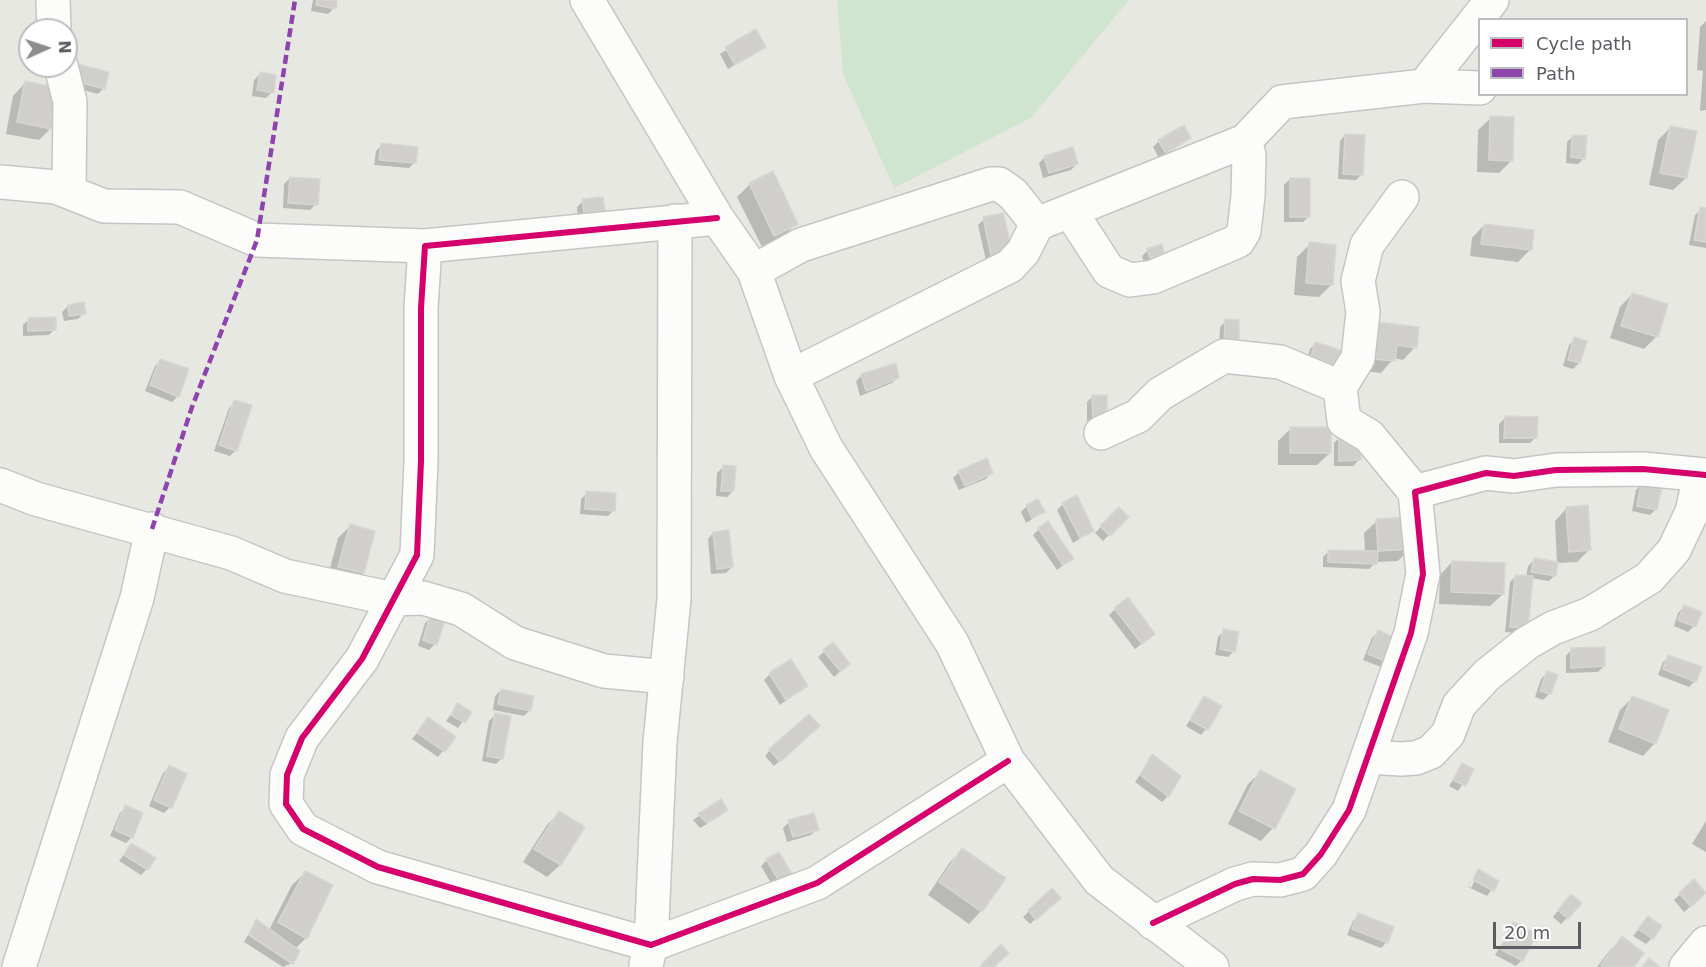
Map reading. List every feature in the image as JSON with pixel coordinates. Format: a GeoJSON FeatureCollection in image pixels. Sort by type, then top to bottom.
{"type":"FeatureCollection","features":[{"type":"Feature","properties":{"kind":"street"},"geometry":{"type":"LineString","coordinates":[[53,0],[54,18]]}},
{"type":"Feature","properties":{"kind":"street"},"geometry":{"type":"LineString","coordinates":[[587,0],[717,218],[754,271],[791,376],[826,448],[952,643],[1008,761],[1099,880],[1153,923],[1185,961],[1212,967]]}},
{"type":"Feature","properties":{"kind":"street"},"geometry":{"type":"LineString","coordinates":[[1424,86],[1492,0]]}},
{"type":"Feature","properties":{"kind":"street"},"geometry":{"type":"LineString","coordinates":[[64,78],[70,102],[69,191]]}},
{"type":"Feature","properties":{"kind":"street"},"geometry":{"type":"LineString","coordinates":[[791,376],[1010,266],[1023,252],[1037,224],[1245,141],[1282,102],[1424,86],[1478,88]]}},
{"type":"Feature","properties":{"kind":"street"},"geometry":{"type":"LineString","coordinates":[[1070,211],[1109,271],[1130,280],[1154,277],[1238,241],[1244,231],[1248,196],[1249,155],[1245,141]]}},
{"type":"Feature","properties":{"kind":"street"},"geometry":{"type":"LineString","coordinates":[[0,182],[57,187],[104,206],[180,207],[257,240],[425,246],[717,218]]}},
{"type":"Feature","properties":{"kind":"street"},"geometry":{"type":"LineString","coordinates":[[754,271],[801,245],[991,184],[999,184],[1014,194],[1037,224]]}},
{"type":"Feature","properties":{"kind":"street"},"geometry":{"type":"LineString","coordinates":[[1153,923],[1235,884],[1253,879],[1280,880],[1303,874],[1321,854],[1349,810],[1411,633],[1423,574],[1415,492],[1369,436],[1344,421],[1340,387],[1358,358],[1363,312],[1358,281],[1367,245],[1402,197]]}},
{"type":"Feature","properties":{"kind":"street"},"geometry":{"type":"LineString","coordinates":[[648,956],[660,742],[674,599],[675,221]]}},
{"type":"Feature","properties":{"kind":"street"},"geometry":{"type":"LineString","coordinates":[[425,246],[421,308],[421,461],[417,555],[362,659],[302,738],[287,775],[286,804],[303,829],[378,867],[648,956],[817,883],[1008,761]]}},
{"type":"Feature","properties":{"kind":"street"},"geometry":{"type":"LineString","coordinates":[[1101,433],[1138,416],[1160,394],[1224,356],[1280,362],[1340,387]]}},
{"type":"Feature","properties":{"kind":"street"},"geometry":{"type":"LineString","coordinates":[[1368,757],[1416,758],[1431,752],[1448,734],[1459,705],[1495,668],[1527,643],[1553,628],[1590,614],[1649,578],[1674,550],[1692,512],[1697,489],[1705,475],[1642,469],[1556,470],[1514,476],[1485,473],[1415,492]]}},
{"type":"Feature","properties":{"kind":"street"},"geometry":{"type":"LineString","coordinates":[[0,485],[36,499],[152,529],[181,540],[231,553],[285,576],[393,599],[423,598],[461,609],[515,643],[604,671],[667,677]]}},
{"type":"Feature","properties":{"kind":"street"},"geometry":{"type":"LineString","coordinates":[[19,967],[136,598],[152,529]]}},
{"type":"Feature","properties":{"kind":"street"},"geometry":{"type":"LineString","coordinates":[[1686,967],[1706,943]]}},
{"type":"Feature","properties":{"kind":"green space"},"geometry":{"type":"Polygon","coordinates":[[[837,0],[1129,0],[1031,118],[894,188],[843,74],[837,0]]]}},
{"type":"Feature","properties":{"kind":"building"},"geometry":{"type":"Polygon","coordinates":[[[317,0],[337,0],[336,9],[316,5],[317,0]]]}},
{"type":"Feature","properties":{"kind":"building"},"geometry":{"type":"Polygon","coordinates":[[[756,29],[766,47],[735,65],[725,47],[756,29]]]}},
{"type":"Feature","properties":{"kind":"building"},"geometry":{"type":"Polygon","coordinates":[[[78,64],[109,72],[105,89],[66,79],[78,78],[78,64]]]}},
{"type":"Feature","properties":{"kind":"building"},"geometry":{"type":"Polygon","coordinates":[[[260,72],[276,75],[274,93],[257,90],[260,72]]]}},
{"type":"Feature","properties":{"kind":"building"},"geometry":{"type":"Polygon","coordinates":[[[25,81],[60,88],[52,129],[17,122],[25,81]]]}},
{"type":"Feature","properties":{"kind":"building"},"geometry":{"type":"Polygon","coordinates":[[[1490,116],[1514,117],[1513,161],[1489,160],[1490,116]]]}},
{"type":"Feature","properties":{"kind":"building"},"geometry":{"type":"Polygon","coordinates":[[[1184,125],[1191,138],[1166,153],[1158,140],[1184,125]]]}},
{"type":"Feature","properties":{"kind":"building"},"geometry":{"type":"Polygon","coordinates":[[[1670,126],[1697,131],[1687,178],[1660,173],[1670,126]]]}},
{"type":"Feature","properties":{"kind":"building"},"geometry":{"type":"Polygon","coordinates":[[[1345,134],[1365,135],[1363,175],[1343,174],[1345,134]]]}},
{"type":"Feature","properties":{"kind":"building"},"geometry":{"type":"Polygon","coordinates":[[[1572,135],[1587,136],[1585,159],[1571,157],[1572,135]]]}},
{"type":"Feature","properties":{"kind":"building"},"geometry":{"type":"Polygon","coordinates":[[[381,143],[418,147],[416,163],[379,160],[381,143]]]}},
{"type":"Feature","properties":{"kind":"building"},"geometry":{"type":"Polygon","coordinates":[[[1073,147],[1078,164],[1049,173],[1044,156],[1073,147]]]}},
{"type":"Feature","properties":{"kind":"building"},"geometry":{"type":"Polygon","coordinates":[[[773,171],[798,224],[774,236],[749,183],[773,171]]]}},
{"type":"Feature","properties":{"kind":"building"},"geometry":{"type":"Polygon","coordinates":[[[290,177],[320,179],[318,205],[288,203],[290,177]]]}},
{"type":"Feature","properties":{"kind":"building"},"geometry":{"type":"Polygon","coordinates":[[[1290,178],[1310,178],[1310,217],[1290,217],[1290,178]]]}},
{"type":"Feature","properties":{"kind":"building"},"geometry":{"type":"Polygon","coordinates":[[[603,197],[605,211],[584,213],[582,199],[603,197]]]}},
{"type":"Feature","properties":{"kind":"building"},"geometry":{"type":"Polygon","coordinates":[[[1700,207],[1706,208],[1706,242],[1694,240],[1700,207]]]}},
{"type":"Feature","properties":{"kind":"building"},"geometry":{"type":"Polygon","coordinates":[[[1003,213],[1013,255],[992,260],[983,217],[1003,213]]]}},
{"type":"Feature","properties":{"kind":"building"},"geometry":{"type":"Polygon","coordinates":[[[1484,224],[1534,230],[1532,250],[1481,244],[1484,224]]]}},
{"type":"Feature","properties":{"kind":"building"},"geometry":{"type":"Polygon","coordinates":[[[1309,242],[1336,245],[1333,285],[1306,283],[1309,242]]]}},
{"type":"Feature","properties":{"kind":"building"},"geometry":{"type":"Polygon","coordinates":[[[1162,244],[1164,253],[1150,258],[1147,249],[1162,244]]]}},
{"type":"Feature","properties":{"kind":"building"},"geometry":{"type":"Polygon","coordinates":[[[1632,293],[1668,304],[1658,337],[1621,326],[1632,293]]]}},
{"type":"Feature","properties":{"kind":"building"},"geometry":{"type":"Polygon","coordinates":[[[84,302],[86,314],[69,316],[68,305],[84,302]]]}},
{"type":"Feature","properties":{"kind":"building"},"geometry":{"type":"Polygon","coordinates":[[[56,317],[56,330],[28,331],[28,318],[56,317]]]}},
{"type":"Feature","properties":{"kind":"building"},"geometry":{"type":"Polygon","coordinates":[[[1225,319],[1239,320],[1239,349],[1224,349],[1225,319]]]}},
{"type":"Feature","properties":{"kind":"building"},"geometry":{"type":"Polygon","coordinates":[[[1377,322],[1419,327],[1417,348],[1397,345],[1395,361],[1373,359],[1377,322]]]}},
{"type":"Feature","properties":{"kind":"building"},"geometry":{"type":"Polygon","coordinates":[[[1574,337],[1587,341],[1580,363],[1568,360],[1574,337]]]}},
{"type":"Feature","properties":{"kind":"building"},"geometry":{"type":"Polygon","coordinates":[[[1315,342],[1350,353],[1345,371],[1310,360],[1315,342]]]}},
{"type":"Feature","properties":{"kind":"building"},"geometry":{"type":"Polygon","coordinates":[[[160,359],[189,369],[179,397],[150,385],[160,359]]]}},
{"type":"Feature","properties":{"kind":"building"},"geometry":{"type":"Polygon","coordinates":[[[896,363],[899,378],[866,391],[861,374],[896,363]]]}},
{"type":"Feature","properties":{"kind":"building"},"geometry":{"type":"Polygon","coordinates":[[[1092,395],[1107,395],[1107,420],[1093,420],[1092,395]]]}},
{"type":"Feature","properties":{"kind":"building"},"geometry":{"type":"Polygon","coordinates":[[[234,400],[252,405],[237,451],[219,445],[234,400]]]}},
{"type":"Feature","properties":{"kind":"building"},"geometry":{"type":"Polygon","coordinates":[[[1505,416],[1538,417],[1537,438],[1504,438],[1505,416]]]}},
{"type":"Feature","properties":{"kind":"building"},"geometry":{"type":"Polygon","coordinates":[[[1290,427],[1331,427],[1331,453],[1290,453],[1290,427]]]}},
{"type":"Feature","properties":{"kind":"building"},"geometry":{"type":"Polygon","coordinates":[[[1339,436],[1360,436],[1361,460],[1339,461],[1339,436]]]}},
{"type":"Feature","properties":{"kind":"building"},"geometry":{"type":"Polygon","coordinates":[[[987,458],[993,473],[965,486],[958,471],[987,458]]]}},
{"type":"Feature","properties":{"kind":"building"},"geometry":{"type":"Polygon","coordinates":[[[723,465],[736,466],[734,491],[721,491],[723,465]]]}},
{"type":"Feature","properties":{"kind":"building"},"geometry":{"type":"Polygon","coordinates":[[[1641,483],[1662,486],[1657,510],[1637,506],[1641,483]]]}},
{"type":"Feature","properties":{"kind":"building"},"geometry":{"type":"Polygon","coordinates":[[[586,491],[616,493],[615,511],[585,509],[586,491]]]}},
{"type":"Feature","properties":{"kind":"building"},"geometry":{"type":"Polygon","coordinates":[[[1077,495],[1094,531],[1080,538],[1062,503],[1077,495]]]}},
{"type":"Feature","properties":{"kind":"building"},"geometry":{"type":"Polygon","coordinates":[[[1038,499],[1045,512],[1032,518],[1026,505],[1038,499]]]}},
{"type":"Feature","properties":{"kind":"building"},"geometry":{"type":"Polygon","coordinates":[[[1588,505],[1591,550],[1569,552],[1566,507],[1588,505]]]}},
{"type":"Feature","properties":{"kind":"building"},"geometry":{"type":"Polygon","coordinates":[[[1119,507],[1129,517],[1110,536],[1100,526],[1119,507]]]}},
{"type":"Feature","properties":{"kind":"building"},"geometry":{"type":"Polygon","coordinates":[[[1410,517],[1412,549],[1378,551],[1376,519],[1410,517]]]}},
{"type":"Feature","properties":{"kind":"building"},"geometry":{"type":"Polygon","coordinates":[[[1048,521],[1074,559],[1063,565],[1038,528],[1048,521]]]}},
{"type":"Feature","properties":{"kind":"building"},"geometry":{"type":"Polygon","coordinates":[[[350,524],[375,531],[364,573],[338,567],[350,524]]]}},
{"type":"Feature","properties":{"kind":"building"},"geometry":{"type":"Polygon","coordinates":[[[729,530],[733,567],[717,569],[713,532],[729,530]]]}},
{"type":"Feature","properties":{"kind":"building"},"geometry":{"type":"Polygon","coordinates":[[[1328,550],[1378,551],[1377,564],[1328,562],[1328,550]]]}},
{"type":"Feature","properties":{"kind":"building"},"geometry":{"type":"Polygon","coordinates":[[[1534,558],[1558,562],[1556,576],[1531,572],[1534,558]]]}},
{"type":"Feature","properties":{"kind":"building"},"geometry":{"type":"Polygon","coordinates":[[[1452,561],[1505,563],[1504,594],[1451,592],[1452,561]]]}},
{"type":"Feature","properties":{"kind":"building"},"geometry":{"type":"Polygon","coordinates":[[[1515,575],[1533,576],[1528,628],[1510,627],[1515,575]]]}},
{"type":"Feature","properties":{"kind":"building"},"geometry":{"type":"Polygon","coordinates":[[[1128,597],[1155,634],[1142,644],[1114,608],[1128,597]]]}},
{"type":"Feature","properties":{"kind":"building"},"geometry":{"type":"Polygon","coordinates":[[[1684,605],[1702,612],[1696,627],[1678,620],[1684,605]]]}},
{"type":"Feature","properties":{"kind":"building"},"geometry":{"type":"Polygon","coordinates":[[[430,616],[445,620],[437,645],[423,640],[430,616]]]}},
{"type":"Feature","properties":{"kind":"building"},"geometry":{"type":"Polygon","coordinates":[[[1223,629],[1239,632],[1235,652],[1220,649],[1223,629]]]}},
{"type":"Feature","properties":{"kind":"building"},"geometry":{"type":"Polygon","coordinates":[[[1378,630],[1398,639],[1388,662],[1368,654],[1378,630]]]}},
{"type":"Feature","properties":{"kind":"building"},"geometry":{"type":"Polygon","coordinates":[[[833,642],[850,664],[841,672],[823,650],[833,642]]]}},
{"type":"Feature","properties":{"kind":"building"},"geometry":{"type":"Polygon","coordinates":[[[1605,647],[1605,666],[1571,668],[1571,648],[1605,647]]]}},
{"type":"Feature","properties":{"kind":"building"},"geometry":{"type":"Polygon","coordinates":[[[1668,655],[1702,667],[1696,682],[1663,669],[1668,655]]]}},
{"type":"Feature","properties":{"kind":"building"},"geometry":{"type":"Polygon","coordinates":[[[791,659],[808,686],[786,700],[769,673],[791,659]]]}},
{"type":"Feature","properties":{"kind":"building"},"geometry":{"type":"Polygon","coordinates":[[[1547,671],[1558,675],[1551,694],[1540,691],[1547,671]]]}},
{"type":"Feature","properties":{"kind":"building"},"geometry":{"type":"Polygon","coordinates":[[[501,689],[534,696],[531,711],[498,704],[501,689]]]}},
{"type":"Feature","properties":{"kind":"building"},"geometry":{"type":"Polygon","coordinates":[[[1204,696],[1222,706],[1208,730],[1190,720],[1204,696]]]}},
{"type":"Feature","properties":{"kind":"building"},"geometry":{"type":"Polygon","coordinates":[[[1632,696],[1669,710],[1656,744],[1619,729],[1632,696]]]}},
{"type":"Feature","properties":{"kind":"building"},"geometry":{"type":"Polygon","coordinates":[[[457,703],[472,712],[465,723],[451,715],[457,703]]]}},
{"type":"Feature","properties":{"kind":"building"},"geometry":{"type":"Polygon","coordinates":[[[495,713],[511,716],[503,759],[487,756],[495,713]]]}},
{"type":"Feature","properties":{"kind":"building"},"geometry":{"type":"Polygon","coordinates":[[[809,714],[820,726],[780,762],[769,749],[809,714]]]}},
{"type":"Feature","properties":{"kind":"building"},"geometry":{"type":"Polygon","coordinates":[[[428,717],[456,737],[445,752],[417,733],[428,717]]]}},
{"type":"Feature","properties":{"kind":"building"},"geometry":{"type":"Polygon","coordinates":[[[1152,754],[1181,776],[1169,797],[1140,775],[1152,754]]]}},
{"type":"Feature","properties":{"kind":"building"},"geometry":{"type":"Polygon","coordinates":[[[1462,763],[1474,769],[1466,786],[1453,780],[1462,763]]]}},
{"type":"Feature","properties":{"kind":"building"},"geometry":{"type":"Polygon","coordinates":[[[169,765],[187,774],[172,808],[154,800],[169,765]]]}},
{"type":"Feature","properties":{"kind":"building"},"geometry":{"type":"Polygon","coordinates":[[[1260,770],[1296,789],[1275,829],[1239,811],[1260,770]]]}},
{"type":"Feature","properties":{"kind":"building"},"geometry":{"type":"Polygon","coordinates":[[[721,799],[728,810],[707,823],[698,814],[721,799]]]}},
{"type":"Feature","properties":{"kind":"building"},"geometry":{"type":"Polygon","coordinates":[[[125,805],[143,813],[133,838],[115,830],[125,805]]]}},
{"type":"Feature","properties":{"kind":"building"},"geometry":{"type":"Polygon","coordinates":[[[559,811],[585,827],[561,865],[534,849],[559,811]]]}},
{"type":"Feature","properties":{"kind":"building"},"geometry":{"type":"Polygon","coordinates":[[[814,813],[819,830],[793,837],[788,820],[814,813]]]}},
{"type":"Feature","properties":{"kind":"building"},"geometry":{"type":"Polygon","coordinates":[[[131,843],[156,858],[148,870],[124,855],[131,843]]]}},
{"type":"Feature","properties":{"kind":"building"},"geometry":{"type":"Polygon","coordinates":[[[962,848],[1006,878],[982,912],[939,882],[962,848]]]}},
{"type":"Feature","properties":{"kind":"building"},"geometry":{"type":"Polygon","coordinates":[[[779,852],[795,879],[783,887],[766,859],[779,852]]]}},
{"type":"Feature","properties":{"kind":"building"},"geometry":{"type":"Polygon","coordinates":[[[1478,869],[1499,881],[1494,891],[1473,880],[1478,869]]]}},
{"type":"Feature","properties":{"kind":"building"},"geometry":{"type":"Polygon","coordinates":[[[305,871],[333,885],[307,939],[278,922],[305,871]]]}},
{"type":"Feature","properties":{"kind":"building"},"geometry":{"type":"Polygon","coordinates":[[[1694,879],[1706,893],[1691,907],[1679,893],[1694,879]]]}},
{"type":"Feature","properties":{"kind":"building"},"geometry":{"type":"Polygon","coordinates":[[[1052,888],[1061,898],[1036,920],[1028,910],[1052,888]]]}},
{"type":"Feature","properties":{"kind":"building"},"geometry":{"type":"Polygon","coordinates":[[[1571,894],[1582,903],[1568,919],[1558,910],[1571,894]]]}},
{"type":"Feature","properties":{"kind":"building"},"geometry":{"type":"Polygon","coordinates":[[[1358,913],[1394,927],[1388,943],[1352,929],[1358,913]]]}},
{"type":"Feature","properties":{"kind":"building"},"geometry":{"type":"Polygon","coordinates":[[[1648,916],[1662,926],[1653,939],[1638,929],[1648,916]]]}},
{"type":"Feature","properties":{"kind":"building"},"geometry":{"type":"Polygon","coordinates":[[[256,919],[300,951],[293,964],[249,935],[256,919]]]}},
{"type":"Feature","properties":{"kind":"building"},"geometry":{"type":"Polygon","coordinates":[[[1513,922],[1537,934],[1523,961],[1500,949],[1513,922]]]}},
{"type":"Feature","properties":{"kind":"building"},"geometry":{"type":"Polygon","coordinates":[[[1622,936],[1644,953],[1634,967],[1604,967],[1601,965],[1622,936]]]}},
{"type":"Feature","properties":{"kind":"building"},"geometry":{"type":"Polygon","coordinates":[[[1001,944],[1009,953],[994,967],[979,967],[1001,944]]]}},
{"type":"Feature","properties":{"kind":"building"},"geometry":{"type":"Polygon","coordinates":[[[1649,958],[1660,967],[1642,967],[1649,958]]]}},
{"type":"Feature","properties":{"kind":"marked path"},"geometry":{"type":"LineString","coordinates":[[152,529],[192,407],[257,240],[295,0]]}},
{"type":"Feature","properties":{"kind":"cycle path"},"geometry":{"type":"LineString","coordinates":[[717,218],[425,246],[421,308],[421,461],[417,555],[362,659],[302,738],[287,775],[286,804],[303,829],[378,867],[651,945],[817,883],[1008,761]]}},
{"type":"Feature","properties":{"kind":"cycle path"},"geometry":{"type":"LineString","coordinates":[[1153,923],[1235,884],[1253,879],[1280,880],[1303,874],[1321,854],[1349,810],[1411,633],[1423,574],[1415,492],[1486,473],[1514,476],[1556,470],[1643,469],[1706,475]]}}]}
